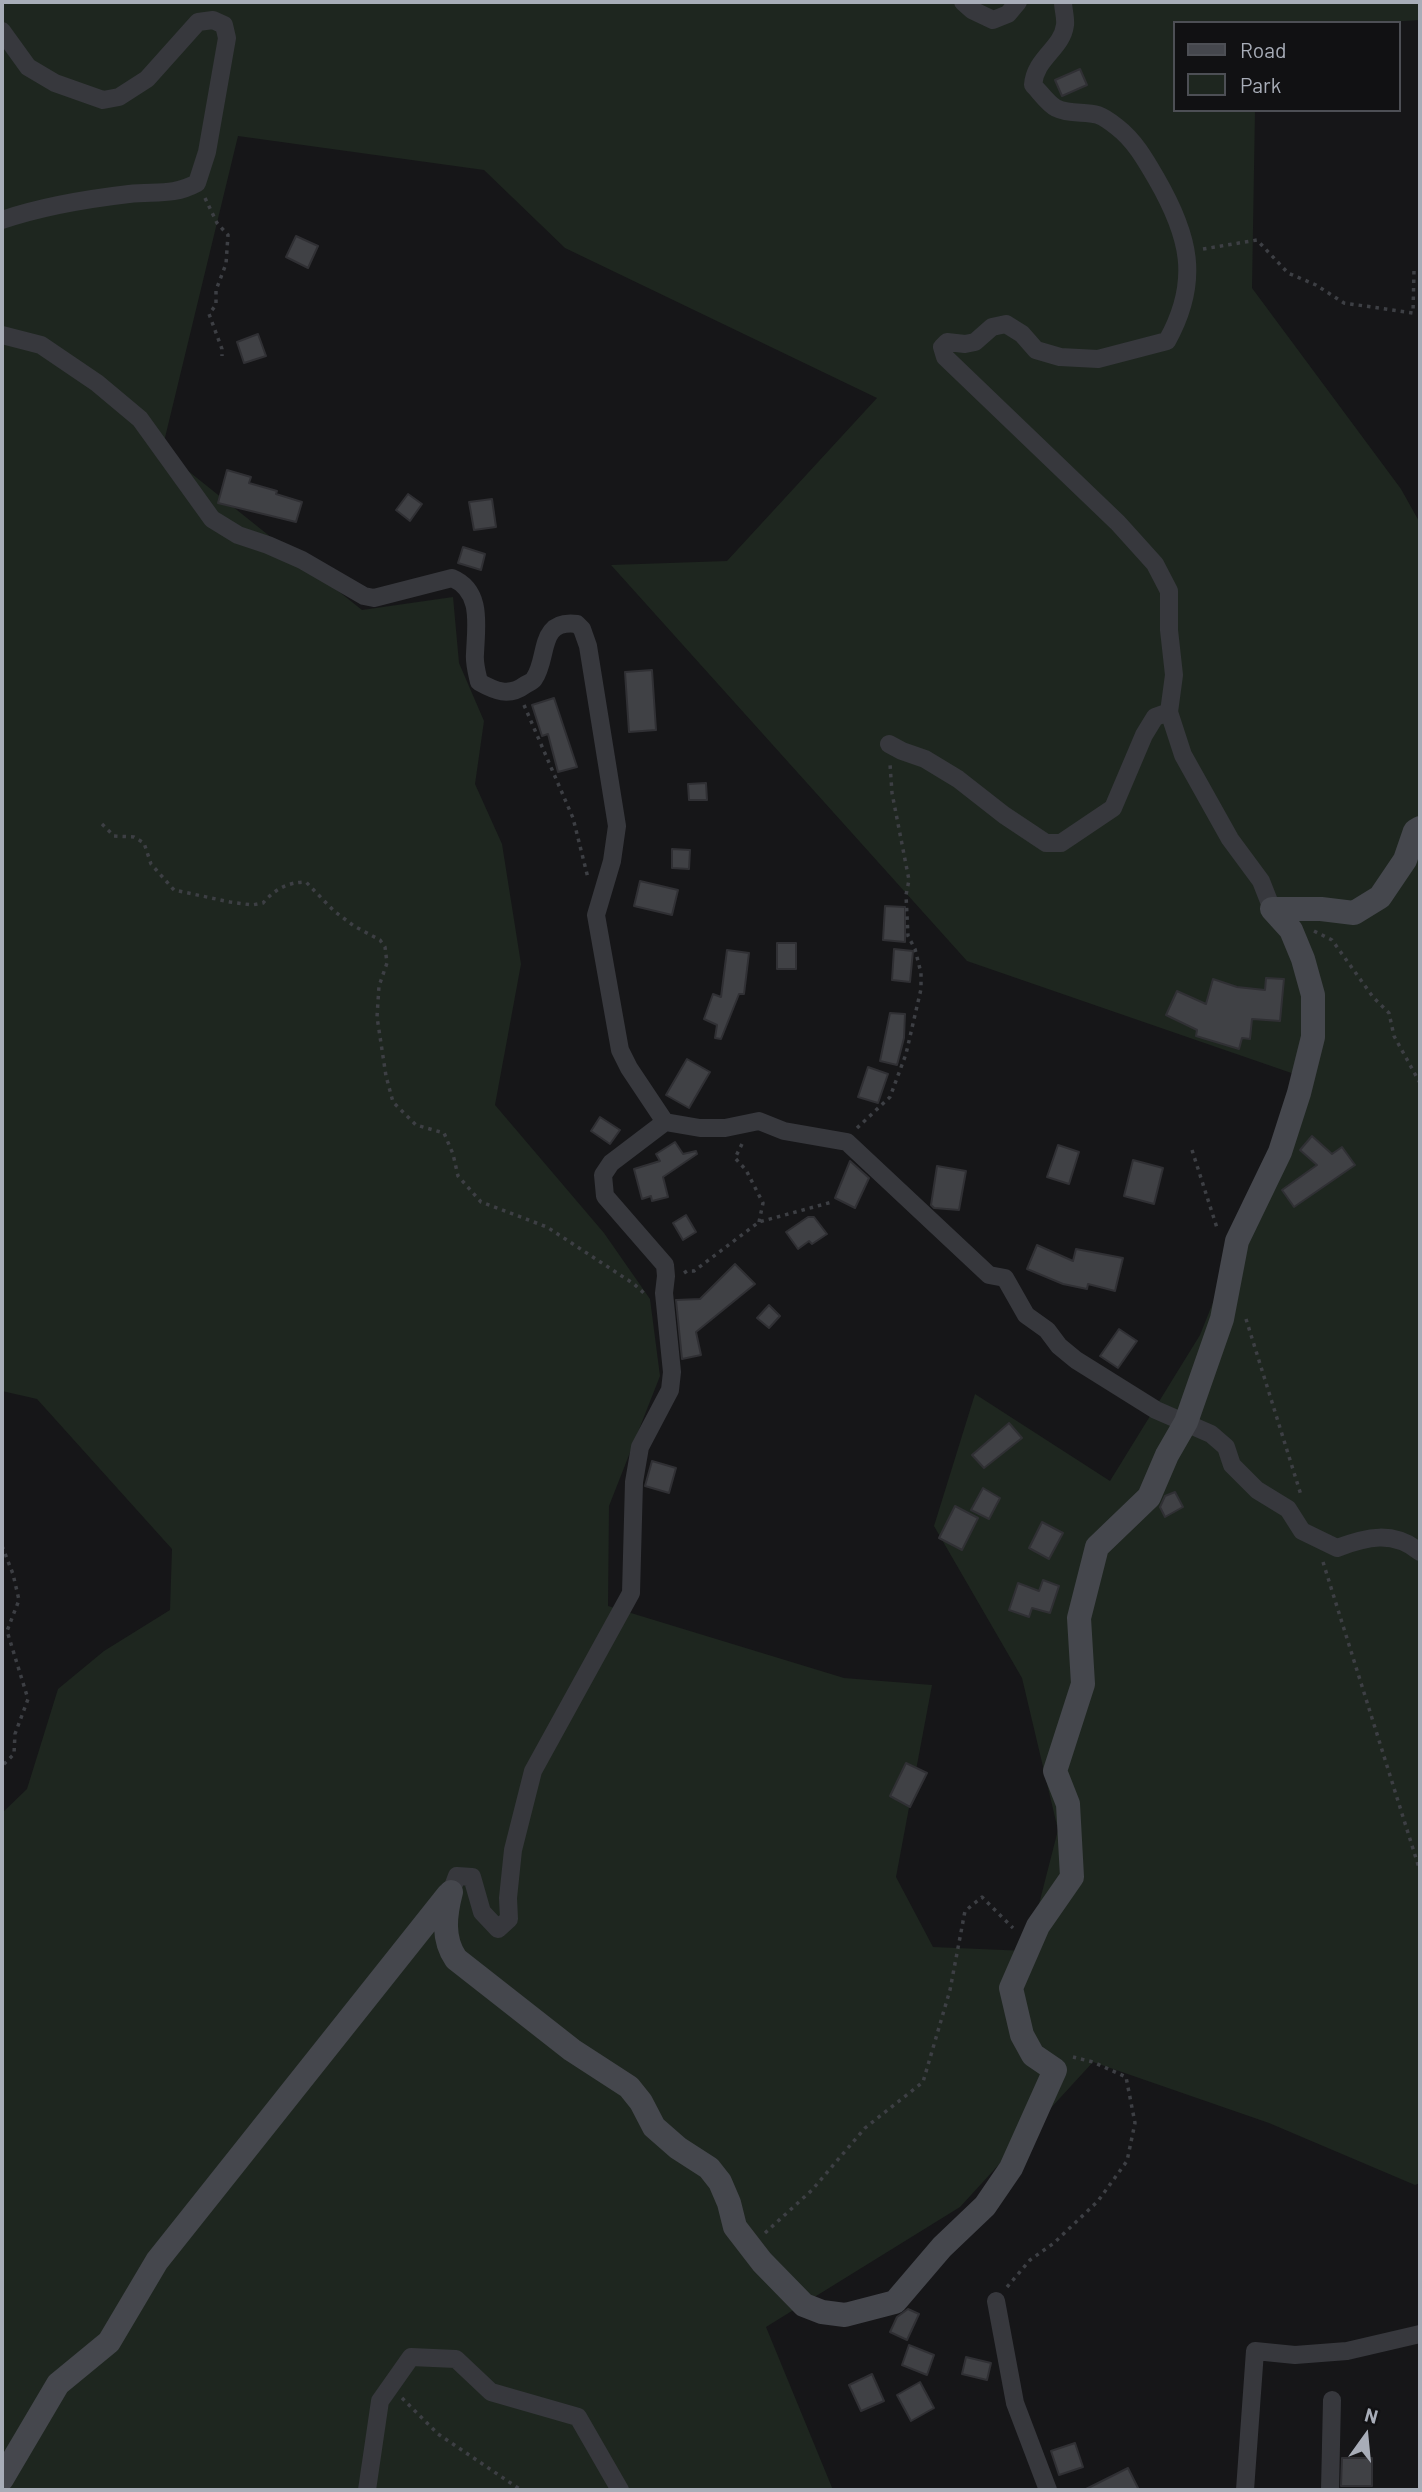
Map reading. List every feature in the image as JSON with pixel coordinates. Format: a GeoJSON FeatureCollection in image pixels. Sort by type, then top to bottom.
{"type":"FeatureCollection","features":[{"type":"Feature","properties":{"kind":"street"},"geometry":{"type":"LineString","coordinates":[[962,2],[993,20],[1008,15],[1018,2]]}},
{"type":"Feature","properties":{"kind":"street"},"geometry":{"type":"LineString","coordinates":[[1063,2],[1065,25],[1060,40],[1034,73],[1033,85],[1055,107],[1074,113],[1098,115],[1118,127],[1138,148],[1171,204],[1187,251],[1188,289],[1167,341],[1098,359],[1060,357],[1036,350],[1022,334],[1006,324],[992,327],[975,342],[947,342],[942,347],[945,357],[1118,523],[1155,564],[1169,591],[1169,629],[1174,675],[1169,712],[1183,755],[1230,839],[1261,881],[1272,909],[1291,930],[1313,995],[1313,1037],[1280,1152],[1237,1241],[1222,1319],[1186,1422],[1167,1455],[1149,1497],[1097,1547],[1079,1618],[1083,1684],[1055,1771],[1068,1804],[1072,1877],[1038,1926],[1011,1989],[1022,2035],[1033,2055],[1055,2070],[1010,2168],[985,2206],[942,2247],[895,2302],[845,2315],[822,2312],[804,2305],[750,2246],[735,2227],[720,2182],[709,2168],[678,2148],[654,2127],[641,2102],[629,2087],[572,2050],[456,1959],[449,1949],[445,1912],[457,1876],[472,1877],[482,1912],[498,1929],[509,1919],[508,1898],[513,1850],[533,1771],[631,1593],[634,1482],[640,1447],[670,1390],[672,1372],[664,1293],[666,1276],[665,1265],[605,1196],[603,1175],[611,1163],[664,1122],[725,1128],[759,1121],[784,1131],[847,1142],[989,1275],[1006,1278],[1026,1315],[1047,1330],[1059,1346],[1076,1360],[1156,1410],[1186,1422],[1200,1431],[1211,1434],[1226,1447],[1232,1465],[1257,1490],[1288,1509],[1302,1531],[1337,1548],[1362,1539],[1389,1536],[1420,1552]]}},
{"type":"Feature","properties":{"kind":"street"},"geometry":{"type":"LineString","coordinates":[[2,31],[28,67],[55,83],[103,100],[119,97],[147,79],[198,23],[213,20],[224,25],[228,38],[207,152],[198,183],[181,192],[139,193],[78,200],[2,220]]}},
{"type":"Feature","properties":{"kind":"street"},"geometry":{"type":"LineString","coordinates":[[2,335],[41,345],[97,383],[140,419],[212,519],[238,535],[302,559],[364,596],[374,598],[452,578],[464,583],[471,595],[477,623],[474,657],[479,682],[494,690],[518,691],[534,679],[552,630],[568,623],[576,624],[582,629],[588,646],[617,826],[612,861],[596,915],[620,1050],[664,1122]]}},
{"type":"Feature","properties":{"kind":"street"},"geometry":{"type":"LineString","coordinates":[[889,744],[925,759],[958,779],[1046,843],[1061,843],[1113,808],[1144,735],[1155,717],[1169,712]]}},
{"type":"Feature","properties":{"kind":"street"},"geometry":{"type":"LineString","coordinates":[[1272,909],[1321,909],[1354,913],[1380,897],[1405,860],[1415,831],[1420,828]]}},
{"type":"Feature","properties":{"kind":"street"},"geometry":{"type":"LineString","coordinates":[[2,2479],[58,2384],[109,2342],[157,2261],[451,1892]]}},
{"type":"Feature","properties":{"kind":"street"},"geometry":{"type":"LineString","coordinates":[[996,2301],[1015,2403],[1048,2490]]}},
{"type":"Feature","properties":{"kind":"street"},"geometry":{"type":"LineString","coordinates":[[1245,2490],[1255,2351],[1295,2355],[1346,2351],[1420,2334]]}},
{"type":"Feature","properties":{"kind":"street"},"geometry":{"type":"LineString","coordinates":[[367,2490],[380,2401],[411,2357],[456,2359],[491,2392],[578,2417],[620,2490]]}},
{"type":"Feature","properties":{"kind":"street"},"geometry":{"type":"LineString","coordinates":[[1330,2490],[1332,2400]]}},
{"type":"Feature","properties":{"kind":"path"},"geometry":{"type":"LineString","coordinates":[[198,183],[217,223],[228,235],[226,264],[216,290],[216,304],[209,314],[222,356]]}},
{"type":"Feature","properties":{"kind":"path"},"geometry":{"type":"LineString","coordinates":[[1187,251],[1257,240],[1288,274],[1316,285],[1345,303],[1413,313],[1414,270],[1420,270]]}},
{"type":"Feature","properties":{"kind":"path"},"geometry":{"type":"LineString","coordinates":[[518,691],[573,818],[596,915]]}},
{"type":"Feature","properties":{"kind":"path"},"geometry":{"type":"LineString","coordinates":[[847,1142],[863,1121],[890,1097],[906,1054],[921,989],[921,973],[915,949],[908,936],[906,895],[909,880],[892,793],[889,744]]}},
{"type":"Feature","properties":{"kind":"path"},"geometry":{"type":"LineString","coordinates":[[102,824],[114,836],[134,837],[144,843],[151,864],[174,890],[252,905],[263,904],[273,891],[296,882],[306,883],[344,919],[380,940],[385,947],[387,963],[379,986],[377,1017],[393,1102],[416,1125],[444,1133],[458,1176],[481,1202],[547,1227],[634,1284],[644,1295],[664,1293],[687,1271],[695,1270],[759,1222],[832,1202]]}},
{"type":"Feature","properties":{"kind":"path"},"geometry":{"type":"LineString","coordinates":[[1308,928],[1332,940],[1373,997],[1389,1013],[1394,1036],[1420,1083]]}},
{"type":"Feature","properties":{"kind":"path"},"geometry":{"type":"LineString","coordinates":[[759,1121],[737,1151],[735,1158],[746,1170],[763,1203],[759,1222]]}},
{"type":"Feature","properties":{"kind":"path"},"geometry":{"type":"LineString","coordinates":[[2,1546],[19,1600],[7,1632],[28,1699],[15,1734],[14,1754],[2,1766]]}},
{"type":"Feature","properties":{"kind":"path"},"geometry":{"type":"LineString","coordinates":[[750,2246],[812,2190],[865,2128],[923,2082],[950,1990],[965,1911],[982,1897],[1011,1925],[1027,1952]]}},
{"type":"Feature","properties":{"kind":"path"},"geometry":{"type":"LineString","coordinates":[[996,2301],[1030,2260],[1054,2244],[1098,2201],[1127,2161],[1135,2123],[1126,2077],[1093,2062],[1072,2057],[1055,2070]]}},
{"type":"Feature","properties":{"kind":"path"},"geometry":{"type":"LineString","coordinates":[[391,2386],[438,2434],[521,2490]]}},
{"type":"Feature","properties":{"kind":"green space"},"geometry":{"type":"Polygon","coordinates":[[[2,2],[1420,2],[1420,20],[1174,21],[1174,112],[1255,112],[1252,288],[1401,489],[1420,523],[1420,2183],[1415,2185],[1269,2123],[1093,2062],[960,2207],[766,2327],[833,2490],[2,2490],[2,1813],[27,1789],[58,1689],[104,1651],[170,1610],[172,1549],[37,1399],[2,1391],[2,2]],[[238,136],[162,450],[362,610],[453,597],[459,663],[484,721],[475,784],[502,844],[521,964],[495,1105],[604,1233],[650,1299],[660,1376],[609,1506],[608,1606],[844,1678],[932,1685],[896,1877],[933,1947],[1027,1951],[1058,1830],[1022,1678],[934,1526],[975,1394],[1110,1481],[1200,1335],[1303,1077],[967,961],[611,565],[727,561],[877,398],[565,248],[484,170],[238,136]]]}},
{"type":"Feature","properties":{"kind":"building"},"geometry":{"type":"Polygon","coordinates":[[[1080,69],[1087,85],[1062,96],[1055,80],[1080,69]]]}},
{"type":"Feature","properties":{"kind":"building"},"geometry":{"type":"Polygon","coordinates":[[[296,236],[318,246],[308,268],[286,257],[296,236]]]}},
{"type":"Feature","properties":{"kind":"building"},"geometry":{"type":"Polygon","coordinates":[[[258,334],[266,356],[244,363],[237,342],[258,334]]]}},
{"type":"Feature","properties":{"kind":"building"},"geometry":{"type":"Polygon","coordinates":[[[227,470],[251,477],[249,483],[302,502],[296,522],[218,503],[227,470]]]}},
{"type":"Feature","properties":{"kind":"building"},"geometry":{"type":"Polygon","coordinates":[[[408,494],[422,504],[410,521],[396,510],[408,494]]]}},
{"type":"Feature","properties":{"kind":"building"},"geometry":{"type":"Polygon","coordinates":[[[492,499],[496,527],[474,530],[469,502],[492,499]]]}},
{"type":"Feature","properties":{"kind":"building"},"geometry":{"type":"Polygon","coordinates":[[[463,547],[485,554],[481,570],[458,563],[463,547]]]}},
{"type":"Feature","properties":{"kind":"building"},"geometry":{"type":"Polygon","coordinates":[[[652,670],[656,730],[629,732],[625,672],[652,670]]]}},
{"type":"Feature","properties":{"kind":"building"},"geometry":{"type":"Polygon","coordinates":[[[554,698],[577,767],[558,772],[548,734],[542,736],[532,705],[554,698]]]}},
{"type":"Feature","properties":{"kind":"building"},"geometry":{"type":"Polygon","coordinates":[[[706,783],[707,800],[689,800],[688,784],[706,783]]]}},
{"type":"Feature","properties":{"kind":"building"},"geometry":{"type":"Polygon","coordinates":[[[672,849],[690,850],[689,869],[672,868],[672,849]]]}},
{"type":"Feature","properties":{"kind":"building"},"geometry":{"type":"Polygon","coordinates":[[[640,881],[678,890],[672,915],[634,906],[640,881]]]}},
{"type":"Feature","properties":{"kind":"building"},"geometry":{"type":"Polygon","coordinates":[[[885,906],[905,907],[905,942],[883,940],[885,906]]]}},
{"type":"Feature","properties":{"kind":"building"},"geometry":{"type":"Polygon","coordinates":[[[777,943],[796,943],[796,969],[777,969],[777,943]]]}},
{"type":"Feature","properties":{"kind":"building"},"geometry":{"type":"Polygon","coordinates":[[[894,949],[913,951],[910,982],[892,980],[894,949]]]}},
{"type":"Feature","properties":{"kind":"building"},"geometry":{"type":"Polygon","coordinates":[[[727,950],[749,953],[744,994],[739,994],[721,1039],[715,1038],[717,1025],[704,1019],[713,994],[721,997],[727,950]]]}},
{"type":"Feature","properties":{"kind":"building"},"geometry":{"type":"Polygon","coordinates":[[[1266,978],[1284,979],[1280,1021],[1252,1019],[1250,1039],[1242,1038],[1239,1049],[1196,1036],[1197,1030],[1166,1015],[1177,991],[1206,1004],[1213,979],[1237,987],[1265,990],[1266,978]]]}},
{"type":"Feature","properties":{"kind":"building"},"geometry":{"type":"Polygon","coordinates":[[[890,1013],[905,1014],[904,1038],[897,1065],[880,1061],[890,1013]]]}},
{"type":"Feature","properties":{"kind":"building"},"geometry":{"type":"Polygon","coordinates":[[[687,1059],[710,1072],[689,1108],[666,1095],[687,1059]]]}},
{"type":"Feature","properties":{"kind":"building"},"geometry":{"type":"Polygon","coordinates":[[[868,1067],[888,1074],[878,1103],[858,1097],[868,1067]]]}},
{"type":"Feature","properties":{"kind":"building"},"geometry":{"type":"Polygon","coordinates":[[[600,1117],[620,1130],[610,1144],[591,1131],[600,1117]]]}},
{"type":"Feature","properties":{"kind":"building"},"geometry":{"type":"Polygon","coordinates":[[[1312,1136],[1332,1154],[1342,1147],[1355,1165],[1294,1207],[1282,1190],[1317,1165],[1300,1150],[1312,1136]]]}},
{"type":"Feature","properties":{"kind":"building"},"geometry":{"type":"Polygon","coordinates":[[[675,1142],[683,1154],[696,1151],[697,1154],[663,1177],[668,1197],[652,1201],[651,1196],[642,1199],[634,1169],[660,1161],[656,1154],[675,1142]]]}},
{"type":"Feature","properties":{"kind":"building"},"geometry":{"type":"Polygon","coordinates":[[[1058,1145],[1079,1152],[1069,1184],[1047,1177],[1058,1145]]]}},
{"type":"Feature","properties":{"kind":"building"},"geometry":{"type":"Polygon","coordinates":[[[1133,1160],[1163,1168],[1154,1204],[1124,1196],[1133,1160]]]}},
{"type":"Feature","properties":{"kind":"building"},"geometry":{"type":"Polygon","coordinates":[[[850,1161],[869,1178],[855,1208],[835,1198],[850,1161]]]}},
{"type":"Feature","properties":{"kind":"building"},"geometry":{"type":"Polygon","coordinates":[[[937,1166],[966,1171],[959,1210],[934,1208],[931,1205],[937,1166]]]}},
{"type":"Feature","properties":{"kind":"building"},"geometry":{"type":"Polygon","coordinates":[[[686,1215],[696,1232],[683,1240],[673,1223],[686,1215]]]}},
{"type":"Feature","properties":{"kind":"building"},"geometry":{"type":"Polygon","coordinates":[[[808,1217],[814,1217],[827,1234],[798,1249],[786,1232],[808,1217]]]}},
{"type":"Feature","properties":{"kind":"building"},"geometry":{"type":"Polygon","coordinates":[[[1037,1245],[1073,1261],[1076,1249],[1123,1258],[1115,1291],[1088,1284],[1087,1289],[1063,1284],[1027,1269],[1037,1245]]]}},
{"type":"Feature","properties":{"kind":"building"},"geometry":{"type":"Polygon","coordinates":[[[735,1264],[755,1284],[696,1332],[701,1355],[682,1359],[676,1300],[700,1299],[735,1264]]]}},
{"type":"Feature","properties":{"kind":"building"},"geometry":{"type":"Polygon","coordinates":[[[769,1305],[780,1316],[769,1328],[757,1318],[769,1305]]]}},
{"type":"Feature","properties":{"kind":"building"},"geometry":{"type":"Polygon","coordinates":[[[1119,1329],[1137,1341],[1118,1368],[1100,1356],[1119,1329]]]}},
{"type":"Feature","properties":{"kind":"building"},"geometry":{"type":"Polygon","coordinates":[[[1009,1423],[1022,1438],[984,1468],[972,1455],[1009,1423]]]}},
{"type":"Feature","properties":{"kind":"building"},"geometry":{"type":"Polygon","coordinates":[[[652,1461],[676,1468],[669,1493],[645,1486],[652,1461]]]}},
{"type":"Feature","properties":{"kind":"building"},"geometry":{"type":"Polygon","coordinates":[[[983,1488],[1000,1498],[989,1519],[971,1510],[983,1488]]]}},
{"type":"Feature","properties":{"kind":"building"},"geometry":{"type":"Polygon","coordinates":[[[1175,1492],[1183,1507],[1165,1517],[1160,1507],[1165,1496],[1175,1492]]]}},
{"type":"Feature","properties":{"kind":"building"},"geometry":{"type":"Polygon","coordinates":[[[955,1506],[978,1518],[962,1550],[939,1538],[955,1506]]]}},
{"type":"Feature","properties":{"kind":"building"},"geometry":{"type":"Polygon","coordinates":[[[1042,1522],[1063,1533],[1049,1559],[1029,1548],[1042,1522]]]}},
{"type":"Feature","properties":{"kind":"building"},"geometry":{"type":"Polygon","coordinates":[[[1043,1580],[1059,1586],[1050,1613],[1032,1608],[1029,1617],[1009,1610],[1018,1583],[1039,1591],[1043,1580]]]}},
{"type":"Feature","properties":{"kind":"building"},"geometry":{"type":"Polygon","coordinates":[[[906,1763],[927,1773],[910,1807],[890,1796],[906,1763]]]}},
{"type":"Feature","properties":{"kind":"building"},"geometry":{"type":"Polygon","coordinates":[[[908,2309],[919,2314],[907,2340],[890,2332],[897,2317],[908,2309]]]}},
{"type":"Feature","properties":{"kind":"building"},"geometry":{"type":"Polygon","coordinates":[[[909,2345],[934,2355],[927,2375],[902,2365],[909,2345]]]}},
{"type":"Feature","properties":{"kind":"building"},"geometry":{"type":"Polygon","coordinates":[[[966,2357],[991,2363],[987,2380],[962,2374],[966,2357]]]}},
{"type":"Feature","properties":{"kind":"building"},"geometry":{"type":"Polygon","coordinates":[[[872,2374],[884,2401],[861,2411],[849,2385],[872,2374]]]}},
{"type":"Feature","properties":{"kind":"building"},"geometry":{"type":"Polygon","coordinates":[[[920,2382],[934,2408],[911,2421],[897,2395],[920,2382]]]}},
{"type":"Feature","properties":{"kind":"building"},"geometry":{"type":"Polygon","coordinates":[[[1075,2443],[1083,2467],[1059,2475],[1051,2451],[1075,2443]]]}},
{"type":"Feature","properties":{"kind":"building"},"geometry":{"type":"Polygon","coordinates":[[[1342,2458],[1372,2458],[1372,2486],[1341,2486],[1342,2458]]]}},
{"type":"Feature","properties":{"kind":"building"},"geometry":{"type":"Polygon","coordinates":[[[1128,2468],[1139,2490],[1084,2490],[1128,2468]]]}}]}
